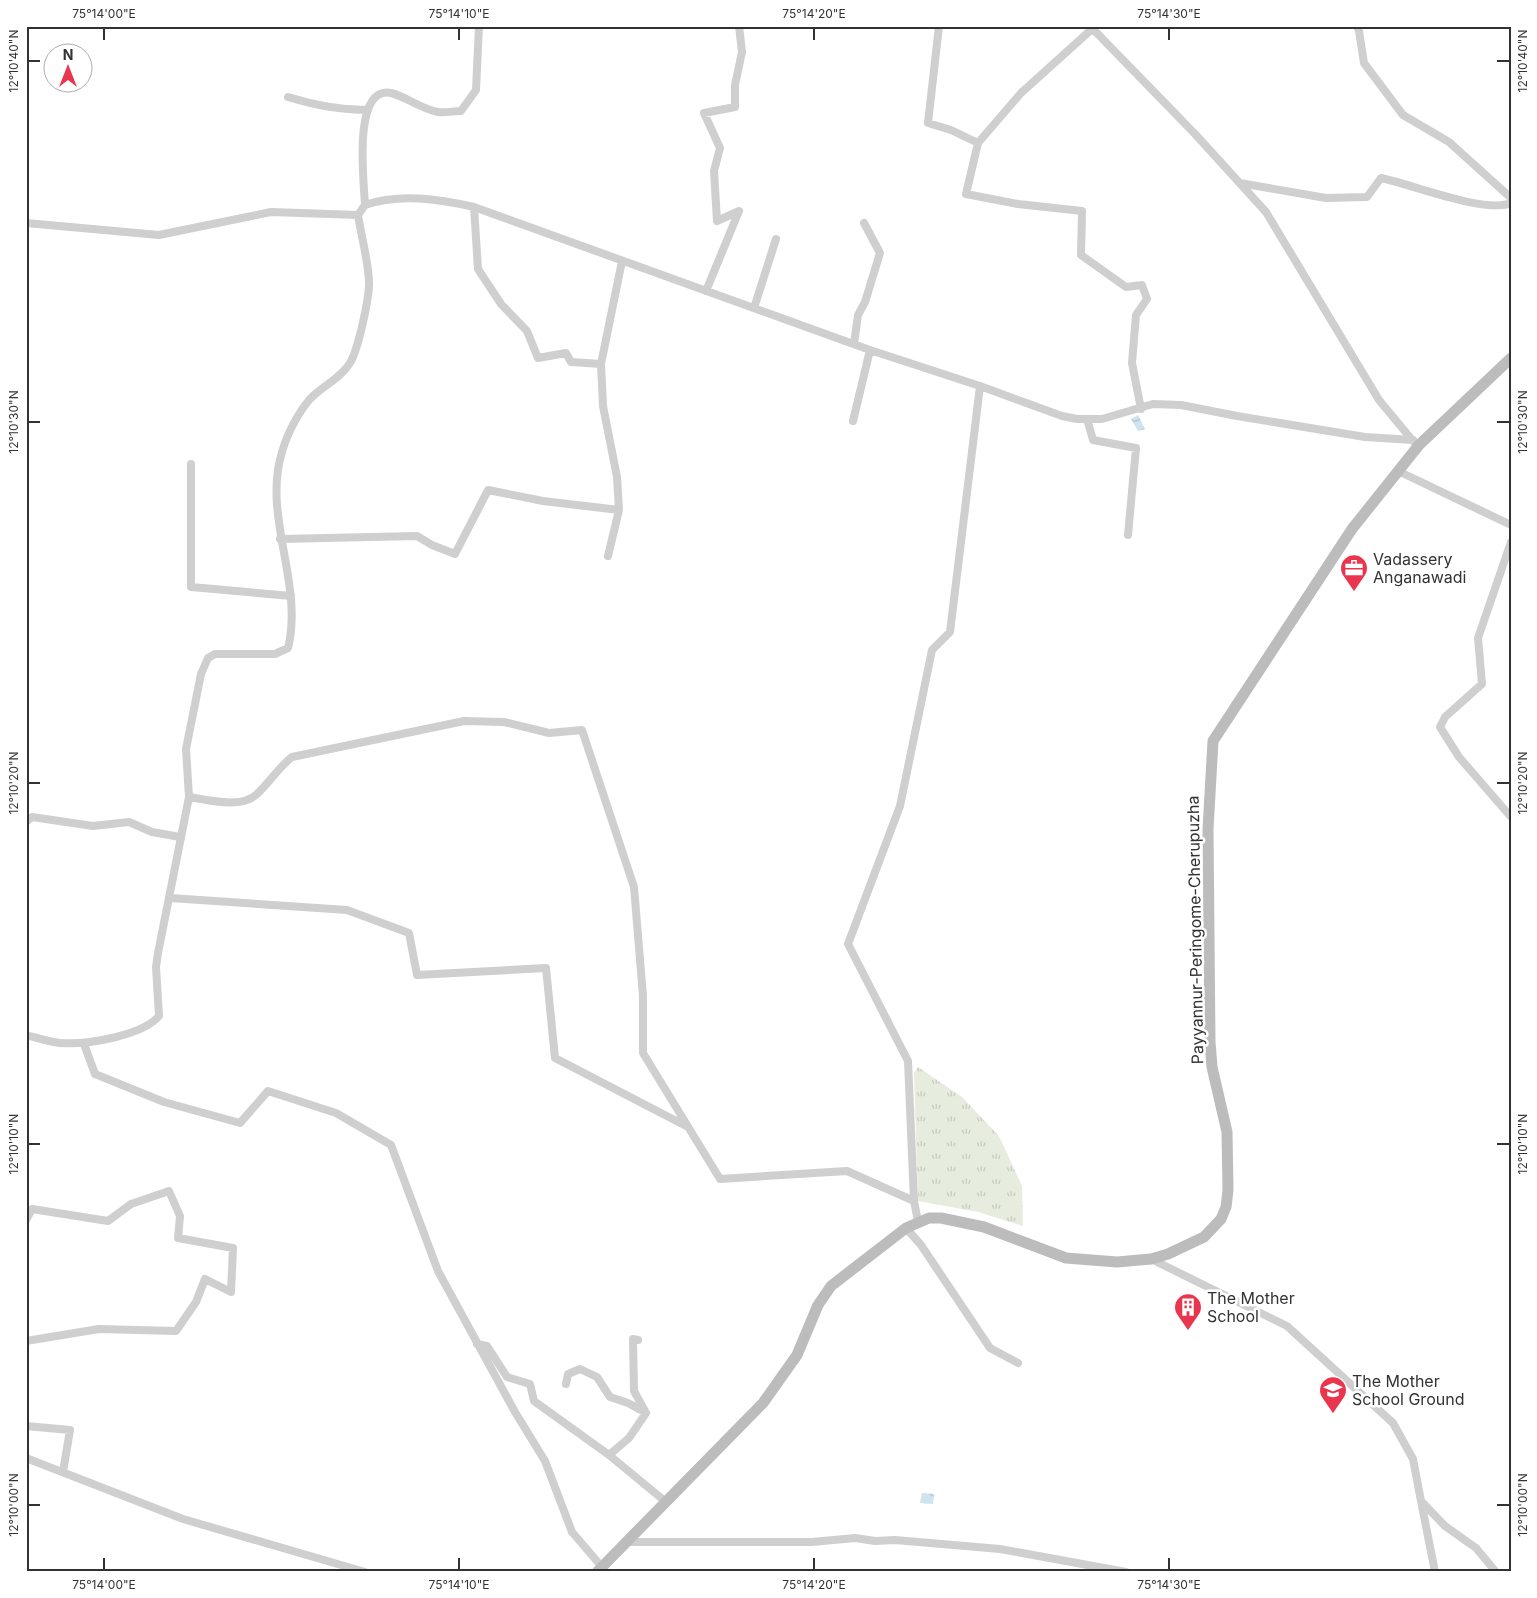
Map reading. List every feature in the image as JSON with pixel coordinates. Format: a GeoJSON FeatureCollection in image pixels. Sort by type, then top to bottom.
{"type":"FeatureCollection","features":[{"type":"Feature","properties":{"kind":"main road","name":"Payyannur-Peringome-Cherupuzha"},"geometry":{"type":"LineString","coordinates":[[599,1569],[763,1402],[778,1384],[797,1355],[818,1305],[831,1286],[906,1228],[918,1221],[941,1218],[984,1227],[1066,1258],[1117,1262],[1151,1259],[1168,1254],[1204,1237],[1217,1225],[1226,1207],[1228,1190],[1227,1132],[1212,1067],[1210,1042],[1208,829],[1213,740],[1352,529],[1398,471],[1416,443],[1511,358]]}},
{"type":"Feature","properties":{"kind":"street"},"geometry":{"type":"LineString","coordinates":[[26,1035],[59,1043],[84,1044],[126,1034],[153,1022],[158,1016],[160,1009],[156,967],[180,837],[190,797],[186,749],[196,691],[208,658],[215,654],[225,653],[275,654],[288,648],[292,633],[291,596],[280,539],[277,485],[281,453],[293,426],[310,398],[335,379],[350,363],[360,334],[369,286],[358,215],[365,205],[363,139],[367,110],[370,102],[383,93],[399,96],[438,112],[461,111],[476,90],[479,26]]}},
{"type":"Feature","properties":{"kind":"street"},"geometry":{"type":"LineString","coordinates":[[706,291],[739,211],[717,221],[714,172],[720,148],[704,114],[736,107],[736,85],[742,52],[739,26]]}},
{"type":"Feature","properties":{"kind":"street"},"geometry":{"type":"LineString","coordinates":[[939,26],[928,123],[951,130],[978,143]]}},
{"type":"Feature","properties":{"kind":"street"},"geometry":{"type":"LineString","coordinates":[[1356,26],[1359,31],[1364,63],[1403,114],[1449,142],[1511,198]]}},
{"type":"Feature","properties":{"kind":"street"},"geometry":{"type":"LineString","coordinates":[[1141,409],[1132,363],[1136,315],[1147,299],[1142,285],[1126,287],[1081,255],[1082,211],[1018,204],[966,194],[978,143],[1021,93],[1091,27],[1266,212],[1379,400],[1416,443]]}},
{"type":"Feature","properties":{"kind":"street"},"geometry":{"type":"LineString","coordinates":[[288,97],[319,106],[346,110],[367,110]]}},
{"type":"Feature","properties":{"kind":"street"},"geometry":{"type":"LineString","coordinates":[[1240,183],[1337,199],[1367,197],[1381,178],[1410,184],[1448,198],[1490,205],[1511,203]]}},
{"type":"Feature","properties":{"kind":"street"},"geometry":{"type":"LineString","coordinates":[[365,205],[385,199],[442,200],[474,207],[622,262],[1062,416],[1102,419],[1154,404],[1181,405],[1355,435],[1416,443]]}},
{"type":"Feature","properties":{"kind":"street"},"geometry":{"type":"LineString","coordinates":[[474,207],[478,268],[501,304],[527,331],[538,358],[566,354],[571,362],[601,364]]}},
{"type":"Feature","properties":{"kind":"street"},"geometry":{"type":"LineString","coordinates":[[26,223],[159,235],[271,212],[358,215]]}},
{"type":"Feature","properties":{"kind":"street"},"geometry":{"type":"LineString","coordinates":[[854,344],[858,315],[865,302],[880,253],[864,223]]}},
{"type":"Feature","properties":{"kind":"street"},"geometry":{"type":"LineString","coordinates":[[754,308],[776,239]]}},
{"type":"Feature","properties":{"kind":"street"},"geometry":{"type":"LineString","coordinates":[[608,556],[619,510],[617,477],[603,406],[601,364],[622,262]]}},
{"type":"Feature","properties":{"kind":"street"},"geometry":{"type":"LineString","coordinates":[[853,421],[870,350]]}},
{"type":"Feature","properties":{"kind":"street"},"geometry":{"type":"LineString","coordinates":[[918,1221],[914,1201],[908,1061],[848,944],[900,806],[932,650],[950,632],[980,386]]}},
{"type":"Feature","properties":{"kind":"street"},"geometry":{"type":"LineString","coordinates":[[1087,419],[1093,440],[1136,448],[1128,535]]}},
{"type":"Feature","properties":{"kind":"street"},"geometry":{"type":"LineString","coordinates":[[191,464],[191,587],[291,596]]}},
{"type":"Feature","properties":{"kind":"street"},"geometry":{"type":"LineString","coordinates":[[1398,471],[1511,525]]}},
{"type":"Feature","properties":{"kind":"street"},"geometry":{"type":"LineString","coordinates":[[280,539],[417,536],[432,545],[455,554],[488,490],[543,502],[619,510]]}},
{"type":"Feature","properties":{"kind":"street"},"geometry":{"type":"LineString","coordinates":[[1511,542],[1478,638],[1482,684],[1445,717],[1440,727],[1459,758],[1511,817]]}},
{"type":"Feature","properties":{"kind":"street"},"geometry":{"type":"LineString","coordinates":[[190,797],[236,802],[248,800],[256,795],[277,768],[292,757],[464,722],[504,722],[549,733],[582,730],[634,887],[643,996],[643,1053],[720,1180],[847,1171],[914,1201]]}},
{"type":"Feature","properties":{"kind":"street"},"geometry":{"type":"LineString","coordinates":[[26,822],[32,818],[93,826],[129,822],[152,832],[180,837]]}},
{"type":"Feature","properties":{"kind":"street"},"geometry":{"type":"LineString","coordinates":[[170,898],[347,910],[409,933],[417,975],[546,968],[555,1058],[688,1128]]}},
{"type":"Feature","properties":{"kind":"street"},"geometry":{"type":"LineString","coordinates":[[84,1044],[95,1074],[164,1102],[240,1124],[268,1091],[336,1112],[391,1145],[438,1271],[515,1412],[545,1461],[572,1532],[599,1569]]}},
{"type":"Feature","properties":{"kind":"street"},"geometry":{"type":"LineString","coordinates":[[26,1220],[32,1209],[108,1221],[131,1204],[169,1191],[180,1216],[178,1238],[233,1248],[231,1292],[206,1279],[196,1302],[176,1331],[99,1329],[26,1341]]}},
{"type":"Feature","properties":{"kind":"street"},"geometry":{"type":"LineString","coordinates":[[906,1228],[921,1246],[990,1348],[1018,1363]]}},
{"type":"Feature","properties":{"kind":"street"},"geometry":{"type":"LineString","coordinates":[[1151,1259],[1287,1326],[1393,1423],[1413,1459],[1435,1572]]}},
{"type":"Feature","properties":{"kind":"street"},"geometry":{"type":"LineString","coordinates":[[638,1340],[632,1339],[634,1391],[646,1413]]}},
{"type":"Feature","properties":{"kind":"street"},"geometry":{"type":"LineString","coordinates":[[478,1344],[487,1346],[507,1377],[530,1384],[534,1401],[609,1455],[666,1502]]}},
{"type":"Feature","properties":{"kind":"street"},"geometry":{"type":"LineString","coordinates":[[566,1384],[568,1374],[580,1369],[597,1377],[610,1397],[628,1403],[646,1413]]}},
{"type":"Feature","properties":{"kind":"street"},"geometry":{"type":"LineString","coordinates":[[609,1455],[629,1438],[646,1413]]}},
{"type":"Feature","properties":{"kind":"street"},"geometry":{"type":"LineString","coordinates":[[26,1426],[70,1430],[64,1472]]}},
{"type":"Feature","properties":{"kind":"street"},"geometry":{"type":"LineString","coordinates":[[26,1458],[183,1519],[364,1572]]}},
{"type":"Feature","properties":{"kind":"street"},"geometry":{"type":"LineString","coordinates":[[1421,1501],[1445,1526],[1476,1548],[1496,1572]]}},
{"type":"Feature","properties":{"kind":"street"},"geometry":{"type":"LineString","coordinates":[[625,1542],[812,1542],[855,1538],[875,1541],[895,1540],[1000,1549],[1126,1572]]}},
{"type":"Feature","properties":{"kind":"green space"},"geometry":{"type":"Polygon","coordinates":[[[918,1067],[962,1097],[999,1136],[1022,1186],[1023,1226],[978,1212],[918,1201],[914,1073],[918,1067]]]}},
{"type":"Feature","properties":{"kind":"water"},"geometry":{"type":"Polygon","coordinates":[[[1138,415],[1145,429],[1138,431],[1131,419],[1138,415]]]}},
{"type":"Feature","properties":{"kind":"water"},"geometry":{"type":"Polygon","coordinates":[[[922,1493],[934,1494],[933,1504],[920,1503],[922,1493]]]}},
{"type":"Feature","properties":{"kind":"place","name":"Vadassery Anganawadi"},"geometry":{"type":"Point","coordinates":[1354,592]}},
{"type":"Feature","properties":{"kind":"place","name":"The Mother School"},"geometry":{"type":"Point","coordinates":[1188,1331]}},
{"type":"Feature","properties":{"kind":"place","name":"The Mother School Ground"},"geometry":{"type":"Point","coordinates":[1333,1414]}}]}
